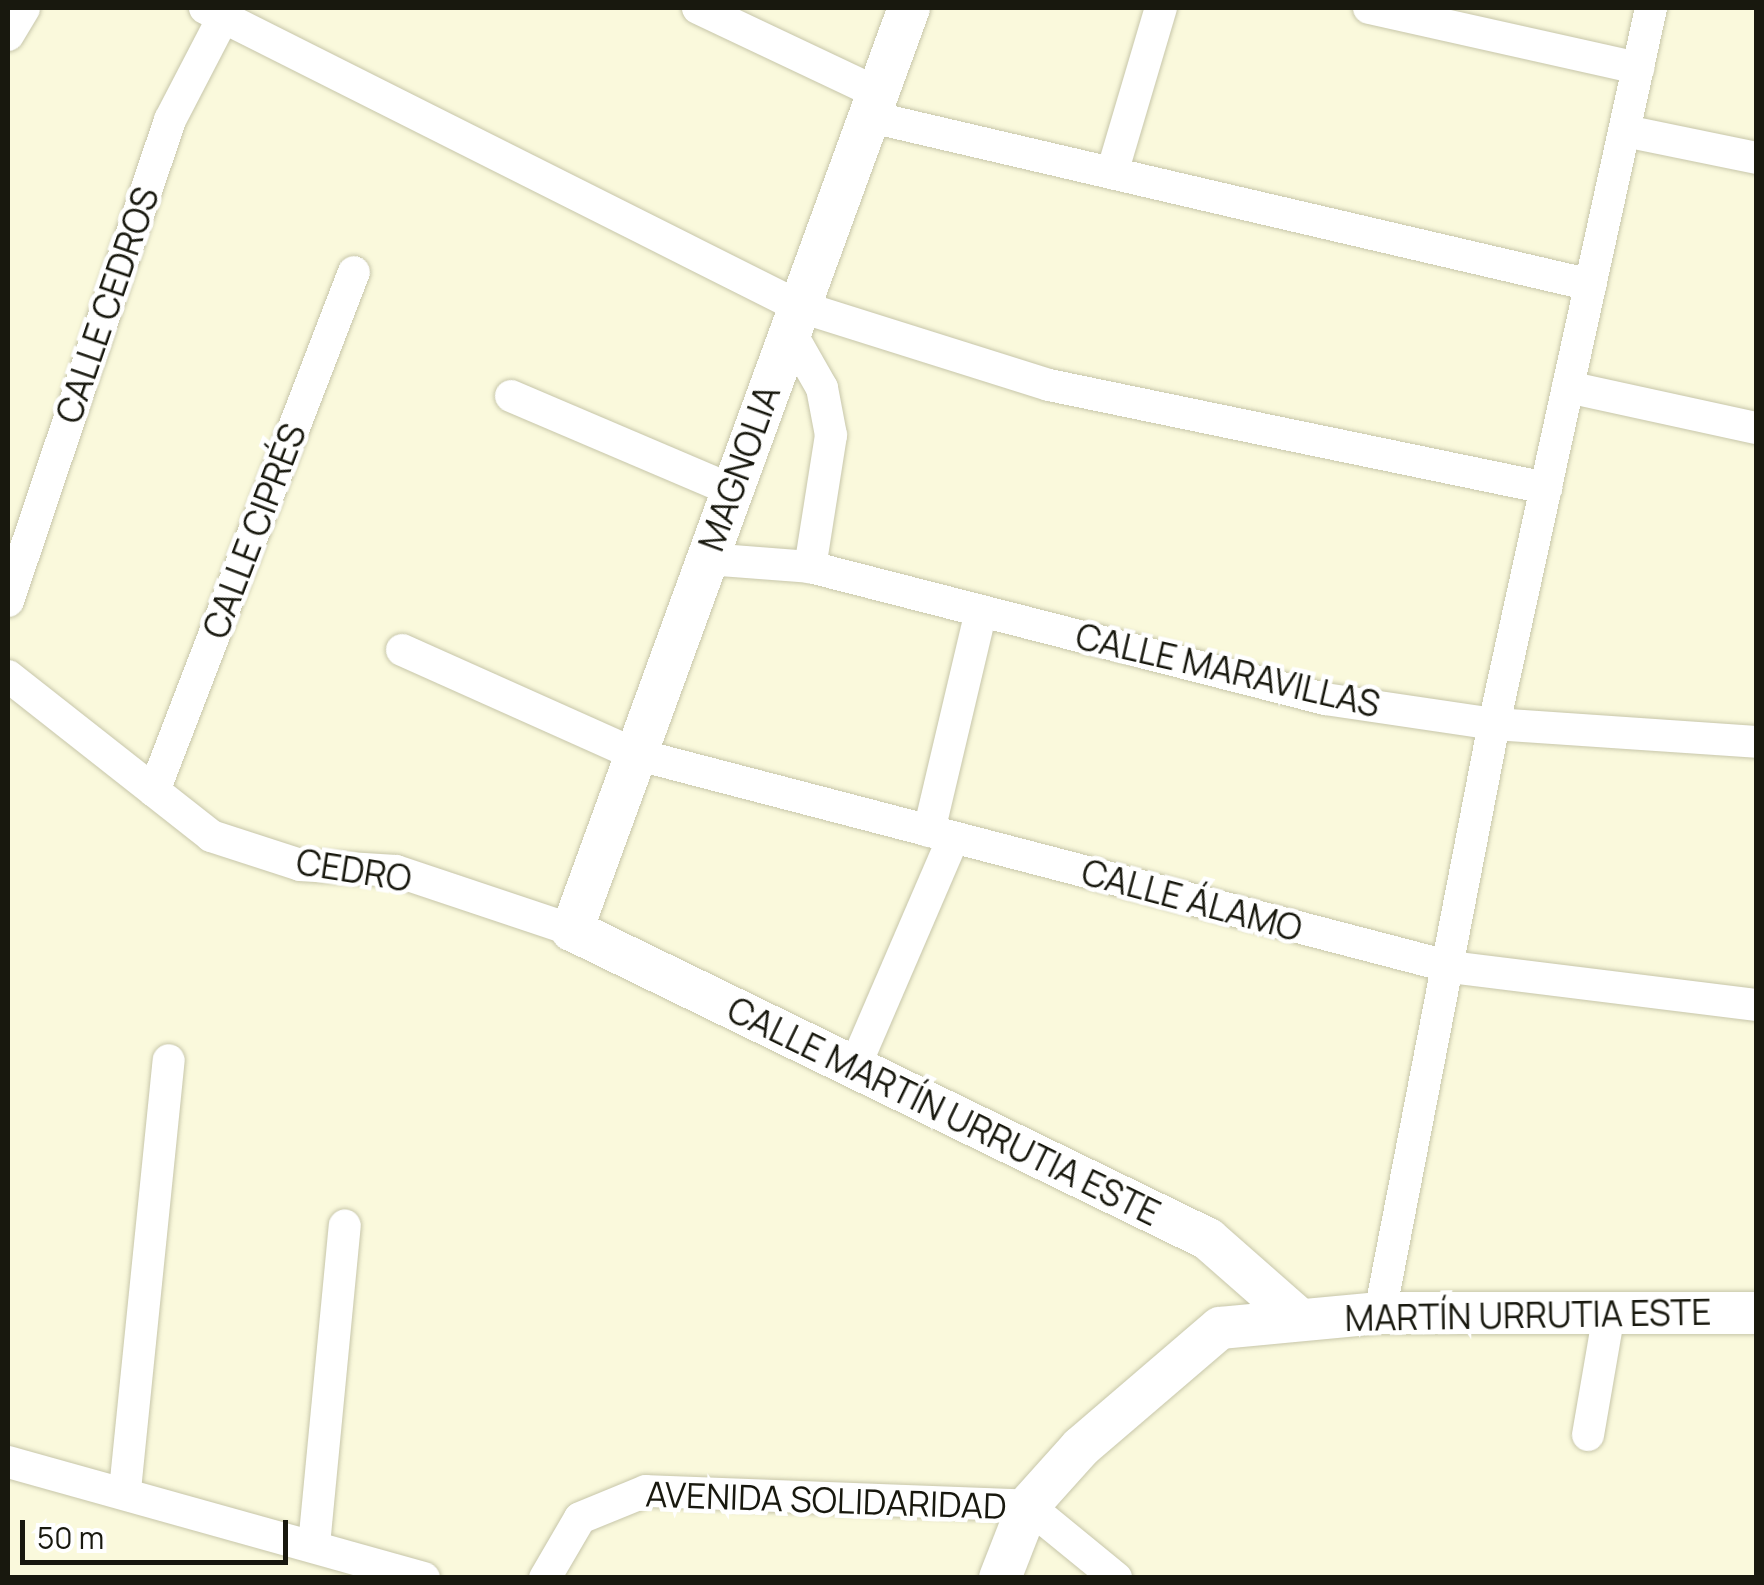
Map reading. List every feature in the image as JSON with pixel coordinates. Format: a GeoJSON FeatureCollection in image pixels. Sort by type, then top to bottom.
{"type":"FeatureCollection","features":[{"type":"Feature","properties":{"kind":"street"},"geometry":{"type":"LineString","coordinates":[[8,36],[24,8]]}},
{"type":"Feature","properties":{"kind":"street"},"geometry":{"type":"LineString","coordinates":[[698,8],[872,104],[1112,173],[1591,285]]}},
{"type":"Feature","properties":{"kind":"street","name":"MAGNOLIA"},"geometry":{"type":"LineString","coordinates":[[572,930],[909,8]]}},
{"type":"Feature","properties":{"kind":"street"},"geometry":{"type":"LineString","coordinates":[[1112,173],[1162,8]]}},
{"type":"Feature","properties":{"kind":"street"},"geometry":{"type":"LineString","coordinates":[[1369,8],[1638,68]]}},
{"type":"Feature","properties":{"kind":"street"},"geometry":{"type":"LineString","coordinates":[[1380,1313],[1494,724],[1650,8]]}},
{"type":"Feature","properties":{"kind":"street"},"geometry":{"type":"LineString","coordinates":[[219,10],[794,318],[1049,386],[1546,488]]}},
{"type":"Feature","properties":{"kind":"street","name":"CALLE CEDROS"},"geometry":{"type":"LineString","coordinates":[[8,601],[170,120],[219,10]]}},
{"type":"Feature","properties":{"kind":"street"},"geometry":{"type":"LineString","coordinates":[[1624,132],[1756,158]]}},
{"type":"Feature","properties":{"kind":"street","name":"CALLE CIPRÉS"},"geometry":{"type":"LineString","coordinates":[[154,791],[354,272]]}},
{"type":"Feature","properties":{"kind":"street"},"geometry":{"type":"LineString","coordinates":[[794,318],[822,388],[831,434],[810,567]]}},
{"type":"Feature","properties":{"kind":"street"},"geometry":{"type":"LineString","coordinates":[[1568,387],[1756,428]]}},
{"type":"Feature","properties":{"kind":"street"},"geometry":{"type":"LineString","coordinates":[[511,396],[731,490]]}},
{"type":"Feature","properties":{"kind":"street","name":"CALLE MARAVILLAS"},"geometry":{"type":"LineString","coordinates":[[707,559],[810,567],[1324,699],[1494,724],[1756,742]]}},
{"type":"Feature","properties":{"kind":"street"},"geometry":{"type":"LineString","coordinates":[[856,1066],[941,834],[980,611]]}},
{"type":"Feature","properties":{"kind":"street","name":"CALLE ÁLAMO"},"geometry":{"type":"LineString","coordinates":[[402,650],[635,754],[1450,967],[1756,1006]]}},
{"type":"Feature","properties":{"kind":"street","name":"CEDRO"},"geometry":{"type":"LineString","coordinates":[[8,676],[211,836],[300,866],[396,871],[572,930]]}},
{"type":"Feature","properties":{"kind":"street","name":"CALLE MARTÍN URRUTIA ESTE"},"geometry":{"type":"LineString","coordinates":[[572,930],[1208,1240],[1299,1319]]}},
{"type":"Feature","properties":{"kind":"street"},"geometry":{"type":"LineString","coordinates":[[125,1490],[170,1060]]}},
{"type":"Feature","properties":{"kind":"street"},"geometry":{"type":"LineString","coordinates":[[314,1545],[345,1224]]}},
{"type":"Feature","properties":{"kind":"street","name":"MARTÍN URRUTIA ESTE"},"geometry":{"type":"LineString","coordinates":[[1028,1506],[1081,1446],[1220,1328],[1380,1313],[1756,1314]]}},
{"type":"Feature","properties":{"kind":"street"},"geometry":{"type":"LineString","coordinates":[[1588,1435],[1610,1313]]}},
{"type":"Feature","properties":{"kind":"street"},"geometry":{"type":"LineString","coordinates":[[8,1462],[125,1490],[424,1578]]}},
{"type":"Feature","properties":{"kind":"street","name":"AVENIDA SOLIDARIDAD"},"geometry":{"type":"LineString","coordinates":[[545,1578],[580,1518],[646,1490],[1028,1506]]}},
{"type":"Feature","properties":{"kind":"street"},"geometry":{"type":"LineString","coordinates":[[1000,1578],[1028,1506],[1116,1578]]}}]}
